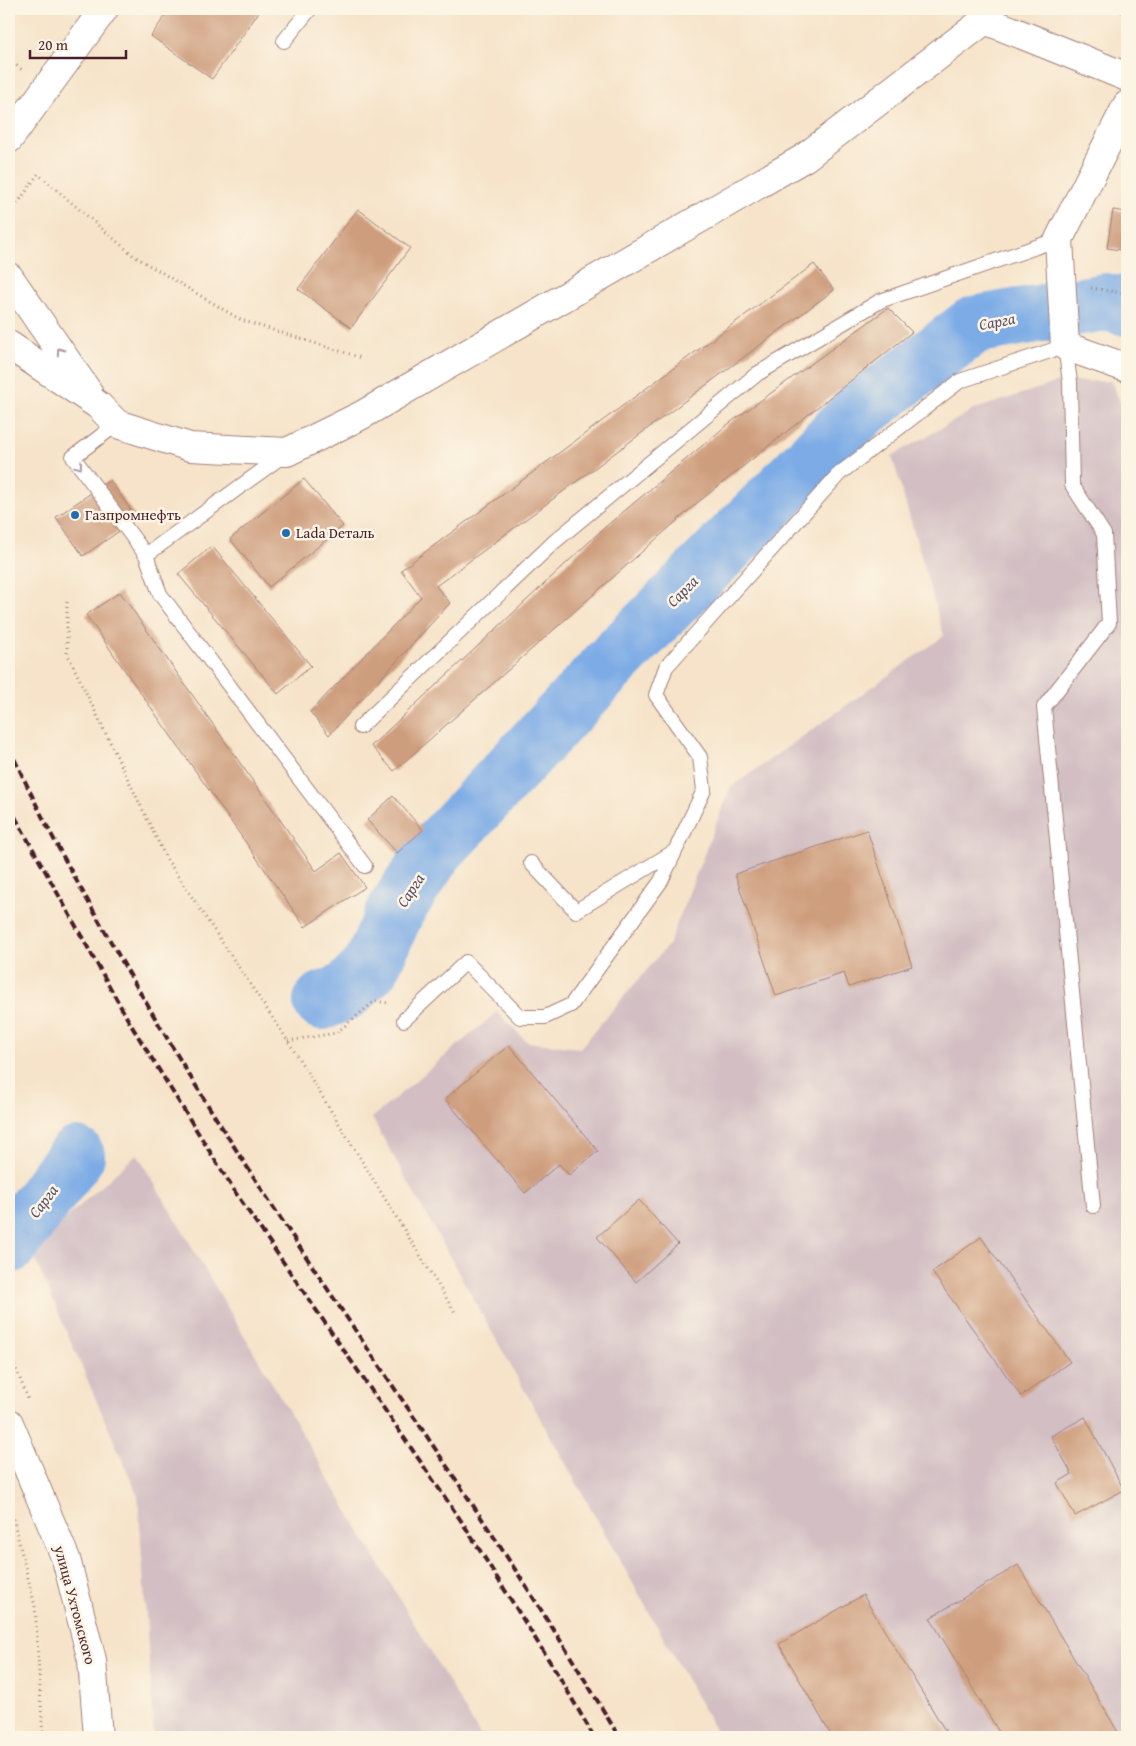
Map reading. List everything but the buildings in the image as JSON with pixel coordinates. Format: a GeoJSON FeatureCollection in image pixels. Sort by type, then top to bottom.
{"type":"FeatureCollection","features":[{"type":"Feature","properties":{"kind":"street"},"geometry":{"type":"LineString","coordinates":[[9,139],[104,9]]}},
{"type":"Feature","properties":{"kind":"street"},"geometry":{"type":"LineString","coordinates":[[9,277],[98,405],[117,424],[190,447],[287,452],[362,415],[804,158],[989,15],[1127,77]]}},
{"type":"Feature","properties":{"kind":"street"},"geometry":{"type":"LineString","coordinates":[[1127,104],[1059,239],[1065,346],[1127,368]]}},
{"type":"Feature","properties":{"kind":"street"},"geometry":{"type":"LineString","coordinates":[[9,345],[98,405]]}},
{"type":"Feature","properties":{"kind":"street","name":"улица Ухтомского"},"geometry":{"type":"LineString","coordinates":[[9,1423],[66,1558],[92,1660],[98,1737]]}},
{"type":"Feature","properties":{"kind":"lane"},"geometry":{"type":"LineString","coordinates":[[284,41],[310,9]]}},
{"type":"Feature","properties":{"kind":"lane"},"geometry":{"type":"LineString","coordinates":[[360,727],[554,542],[757,374],[880,302],[1059,239]]}},
{"type":"Feature","properties":{"kind":"lane"},"geometry":{"type":"LineString","coordinates":[[404,1020],[466,962],[520,1017],[545,1017],[571,1005],[661,881],[704,790],[700,757],[656,695],[666,667],[839,474],[960,380],[1065,346],[1070,382],[1072,485],[1104,534],[1109,623],[1044,707],[1093,1206]]}},
{"type":"Feature","properties":{"kind":"lane"},"geometry":{"type":"LineString","coordinates":[[117,424],[73,457],[146,555],[160,594],[365,866]]}},
{"type":"Feature","properties":{"kind":"lane"},"geometry":{"type":"LineString","coordinates":[[146,555],[287,452]]}},
{"type":"Feature","properties":{"kind":"lane"},"geometry":{"type":"LineString","coordinates":[[531,863],[576,911],[675,851]]}},
{"type":"Feature","properties":{"kind":"path"},"geometry":{"type":"LineString","coordinates":[[1117,9],[1127,15]]}},
{"type":"Feature","properties":{"kind":"path"},"geometry":{"type":"LineString","coordinates":[[9,216],[38,174],[134,256],[241,320],[362,358]]}},
{"type":"Feature","properties":{"kind":"path"},"geometry":{"type":"LineString","coordinates":[[66,602],[66,653],[166,858],[288,1041],[456,1314]]}},
{"type":"Feature","properties":{"kind":"path"},"geometry":{"type":"LineString","coordinates":[[288,1041],[336,1033],[374,1001],[388,1003],[404,1020]]}},
{"type":"Feature","properties":{"kind":"path"},"geometry":{"type":"LineString","coordinates":[[11,1512],[35,1606],[43,1737]]}},
{"type":"Feature","properties":{"kind":"shaded area"},"geometry":{"type":"Polygon","coordinates":[[[1111,381],[1120,402],[1127,405],[1127,1737],[719,1737],[372,1118],[497,1012],[527,1042],[580,1048],[669,944],[730,788],[944,636],[892,456],[975,409],[1058,382],[1111,381]]]}},
{"type":"Feature","properties":{"kind":"shaded area"},"geometry":{"type":"Polygon","coordinates":[[[137,1154],[481,1737],[154,1737],[138,1496],[31,1250],[137,1154]]]}},
{"type":"Feature","properties":{"kind":"waterway","name":"Сарга"},"geometry":{"type":"LineString","coordinates":[[322,1001],[347,991],[371,967],[396,910],[434,852],[616,658],[860,411],[974,325],[1105,302],[1127,307]]}},
{"type":"Feature","properties":{"kind":"waterway","name":"Сарга"},"geometry":{"type":"LineString","coordinates":[[9,1245],[76,1156]]}},
{"type":"Feature","properties":{"kind":"railway"},"geometry":{"type":"LineString","coordinates":[[9,748],[50,831],[87,899],[156,1020],[205,1100],[301,1249],[487,1526],[619,1737]]}},
{"type":"Feature","properties":{"kind":"railway"},"geometry":{"type":"LineString","coordinates":[[9,806],[131,1025],[235,1192],[464,1525],[560,1678],[594,1737]]}},
{"type":"Feature","properties":{"kind":"place","name":"Газпромнефть"},"geometry":{"type":"Point","coordinates":[75,515]}},
{"type":"Feature","properties":{"kind":"place","name":"Lada Dеталь"},"geometry":{"type":"Point","coordinates":[286,533]}}]}
